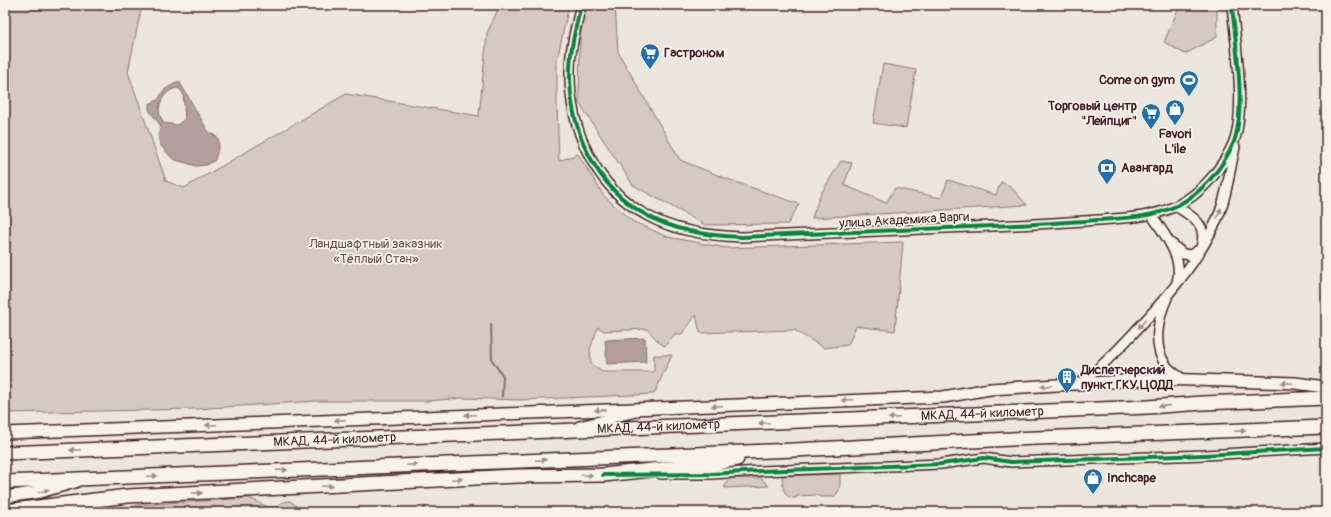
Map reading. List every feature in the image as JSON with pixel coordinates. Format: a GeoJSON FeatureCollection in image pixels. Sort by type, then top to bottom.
{"type":"FeatureCollection","features":[{"type":"Feature","properties":{"kind":"highway","name":"МКАД, 44-й километр"},"geometry":{"type":"LineString","coordinates":[[6,452],[1148,407],[1203,403],[1326,398]]}},
{"type":"Feature","properties":{"kind":"highway","name":"МКАД, 44-й километр"},"geometry":{"type":"LineString","coordinates":[[5,482],[1326,427]]}},
{"type":"Feature","properties":{"kind":"highway"},"geometry":{"type":"LineString","coordinates":[[5,511],[128,496],[517,476],[603,475],[710,464],[794,450]]}},
{"type":"Feature","properties":{"kind":"main road"},"geometry":{"type":"LineString","coordinates":[[5,433],[944,397],[990,390],[1159,379],[1295,383],[1326,387]]}},
{"type":"Feature","properties":{"kind":"main road"},"geometry":{"type":"LineString","coordinates":[[5,497],[40,492],[90,478]]}},
{"type":"Feature","properties":{"kind":"street","name":"улица Академика Варги"},"geometry":{"type":"LineString","coordinates":[[581,5],[573,43],[570,71],[573,108],[578,130],[593,163],[614,191],[648,217],[700,233],[742,237],[1056,223],[1132,217],[1151,214],[1176,206],[1204,188],[1226,158],[1233,143],[1237,127],[1240,93],[1232,5]]}},
{"type":"Feature","properties":{"kind":"street"},"geometry":{"type":"LineString","coordinates":[[1183,379],[1174,374],[1166,365],[1160,354],[1158,342],[1160,317],[1166,300],[1201,248],[1220,213],[1227,191],[1237,127]]}},
{"type":"Feature","properties":{"kind":"street"},"geometry":{"type":"LineString","coordinates":[[1151,214],[1175,248],[1183,254],[1192,254],[1201,248],[1204,231],[1200,224],[1176,206]]}},
{"type":"Feature","properties":{"kind":"street"},"geometry":{"type":"LineString","coordinates":[[1079,384],[1099,368],[1128,339],[1176,284],[1179,274],[1178,263],[1167,238]]}},
{"type":"Feature","properties":{"kind":"street"},"geometry":{"type":"LineString","coordinates":[[555,431],[653,408]]}},
{"type":"Feature","properties":{"kind":"street"},"geometry":{"type":"LineString","coordinates":[[603,475],[711,474],[941,464],[984,458],[1012,462],[1205,455],[1326,448]]}},
{"type":"Feature","properties":{"kind":"green space","name":"Ландшафтный заказник «Тёплый Стан»"},"geometry":{"type":"Polygon","coordinates":[[[5,5],[142,5],[128,72],[166,181],[184,188],[346,94],[479,116],[487,33],[500,5],[569,5],[557,60],[559,161],[578,154],[604,196],[632,221],[668,237],[726,248],[903,242],[895,331],[856,326],[848,345],[824,348],[794,330],[700,333],[696,315],[682,334],[675,334],[665,346],[662,345],[647,329],[604,331],[598,327],[590,349],[591,364],[602,372],[654,372],[654,355],[672,355],[654,394],[520,400],[463,398],[427,401],[316,401],[195,409],[5,413],[5,5]]]}},
{"type":"Feature","properties":{"kind":"green space"},"geometry":{"type":"Polygon","coordinates":[[[586,5],[615,5],[618,52],[680,160],[727,179],[799,204],[788,224],[705,225],[633,185],[579,103],[580,37],[586,5]]]}},
{"type":"Feature","properties":{"kind":"green space"},"geometry":{"type":"Polygon","coordinates":[[[1180,5],[1217,5],[1217,37],[1185,54],[1164,42],[1180,5]]]}},
{"type":"Feature","properties":{"kind":"green space"},"geometry":{"type":"Polygon","coordinates":[[[883,64],[916,70],[906,128],[873,123],[883,64]]]}},
{"type":"Feature","properties":{"kind":"green space"},"geometry":{"type":"Polygon","coordinates":[[[841,161],[852,163],[844,185],[886,203],[895,188],[941,198],[948,180],[996,195],[1001,182],[1010,186],[1027,205],[812,218],[820,195],[841,161]]]}},
{"type":"Feature","properties":{"kind":"green space"},"geometry":{"type":"Polygon","coordinates":[[[840,474],[839,489],[834,497],[820,497],[817,495],[797,496],[796,498],[792,498],[786,494],[783,488],[782,476],[840,474]]]}},
{"type":"Feature","properties":{"kind":"green space"},"geometry":{"type":"Polygon","coordinates":[[[732,478],[761,478],[769,486],[725,488],[727,482],[732,478]]]}},
{"type":"Feature","properties":{"kind":"green space"},"geometry":{"type":"Polygon","coordinates":[[[248,498],[265,506],[272,507],[289,501],[302,512],[115,512],[138,505],[248,498]]]}},
{"type":"Feature","properties":{"kind":"shaded area"},"geometry":{"type":"Polygon","coordinates":[[[179,81],[208,131],[218,138],[219,144],[215,160],[207,165],[196,166],[173,159],[160,145],[158,136],[161,126],[149,110],[149,104],[158,100],[164,90],[179,81]],[[178,88],[174,89],[167,92],[163,98],[159,113],[163,123],[177,125],[185,119],[183,93],[178,88]]]}},
{"type":"Feature","properties":{"kind":"shaded area"},"geometry":{"type":"Polygon","coordinates":[[[645,338],[646,362],[607,364],[605,340],[645,338]]]}},
{"type":"Feature","properties":{"kind":"waterway"},"geometry":{"type":"LineString","coordinates":[[491,324],[492,360],[503,376],[502,397]]}},
{"type":"Feature","properties":{"kind":"waterway"},"geometry":{"type":"LineString","coordinates":[[422,512],[425,507]]}},
{"type":"Feature","properties":{"kind":"cycle path"},"geometry":{"type":"LineString","coordinates":[[581,5],[571,54],[571,93],[574,114],[580,135],[589,155],[600,173],[613,190],[629,204],[659,221],[694,232],[742,237],[1025,225],[1118,219],[1157,213],[1176,206],[1194,195],[1210,180],[1223,163],[1233,144],[1237,130],[1240,95],[1232,5]]}},
{"type":"Feature","properties":{"kind":"cycle path"},"geometry":{"type":"LineString","coordinates":[[603,475],[711,474],[941,464],[984,458],[1011,462],[1205,455],[1326,448]]}},
{"type":"Feature","properties":{"kind":"place","name":"Гастроном"},"geometry":{"type":"Point","coordinates":[650,70]}},
{"type":"Feature","properties":{"kind":"place","name":"Come on gym"},"geometry":{"type":"Point","coordinates":[1189,97]}},
{"type":"Feature","properties":{"kind":"place","name":"Favori L'ile"},"geometry":{"type":"Point","coordinates":[1175,126]}},
{"type":"Feature","properties":{"kind":"place","name":"Торговый центр \"Лейпциг\""},"geometry":{"type":"Point","coordinates":[1151,130]}},
{"type":"Feature","properties":{"kind":"place","name":"Авангард"},"geometry":{"type":"Point","coordinates":[1107,185]}},
{"type":"Feature","properties":{"kind":"place","name":"Диспетчерский пункт ГКУ ЦОДД"},"geometry":{"type":"Point","coordinates":[1067,394]}},
{"type":"Feature","properties":{"kind":"place","name":"Inchcape"},"geometry":{"type":"Point","coordinates":[1093,495]}}]}
